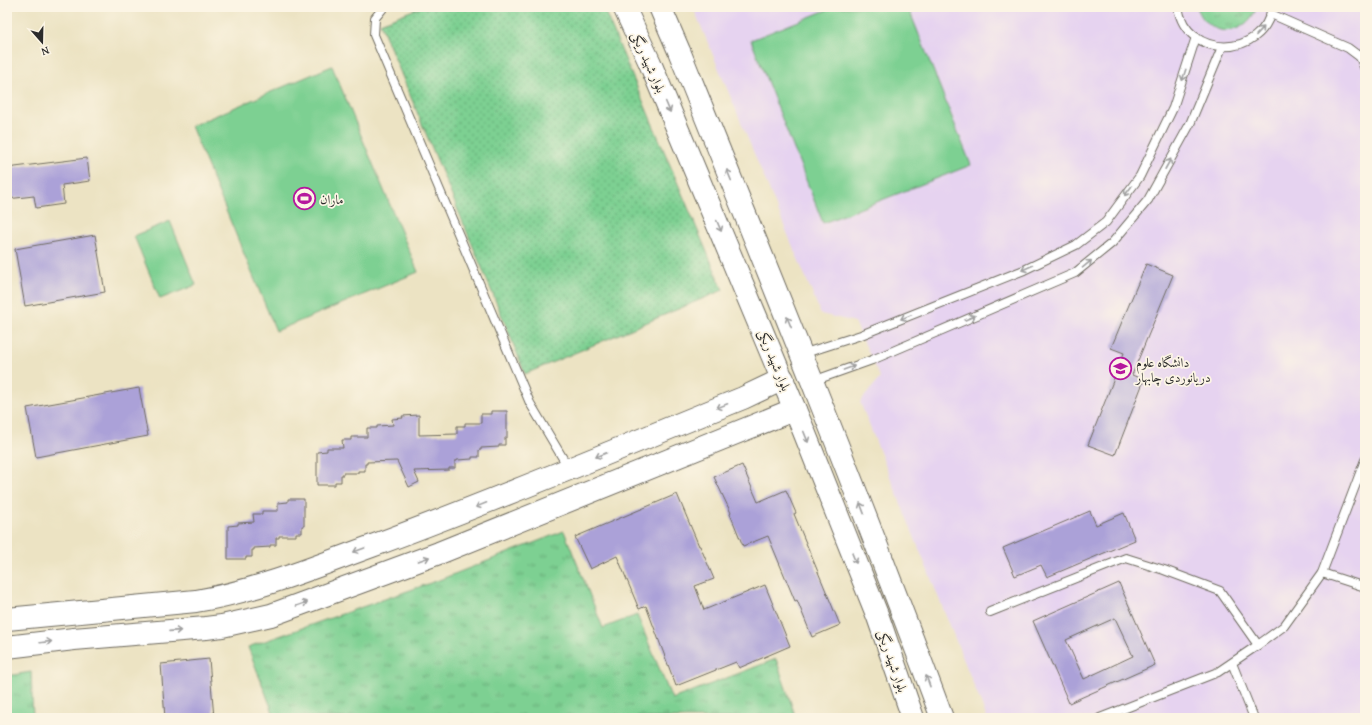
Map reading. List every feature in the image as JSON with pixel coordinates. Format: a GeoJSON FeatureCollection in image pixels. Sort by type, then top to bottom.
{"type":"FeatureCollection","features":[{"type":"Feature","properties":{"kind":"main road","name":"بلوار شهید ریگی"},"geometry":{"type":"LineString","coordinates":[[624,7],[650,62],[783,379],[878,617],[913,718]]}},
{"type":"Feature","properties":{"kind":"main road","name":"بلوار شهید ریگی"},"geometry":{"type":"LineString","coordinates":[[660,7],[813,381],[890,578],[942,718]]}},
{"type":"Feature","properties":{"kind":"main road"},"geometry":{"type":"LineString","coordinates":[[7,619],[196,601],[224,597],[262,586],[450,517],[743,398],[783,379]]}},
{"type":"Feature","properties":{"kind":"main road"},"geometry":{"type":"LineString","coordinates":[[743,398],[754,425]]}},
{"type":"Feature","properties":{"kind":"main road"},"geometry":{"type":"LineString","coordinates":[[7,647],[74,639],[206,628],[271,615],[439,553],[754,425],[795,410]]}},
{"type":"Feature","properties":{"kind":"main road"},"geometry":{"type":"LineString","coordinates":[[262,586],[271,615]]}},
{"type":"Feature","properties":{"kind":"lane"},"geometry":{"type":"LineString","coordinates":[[384,7],[375,18],[374,35],[530,403],[569,468]]}},
{"type":"Feature","properties":{"kind":"lane"},"geometry":{"type":"LineString","coordinates":[[1178,7],[1179,13],[1186,27],[1196,38],[1208,44],[1222,47],[1238,46],[1252,39],[1263,28],[1271,11],[1363,54],[1365,69]]}},
{"type":"Feature","properties":{"kind":"lane"},"geometry":{"type":"LineString","coordinates":[[802,354],[861,335],[1024,270],[1076,245],[1106,222],[1140,176],[1172,108],[1196,38]]}},
{"type":"Feature","properties":{"kind":"lane"},"geometry":{"type":"LineString","coordinates":[[813,381],[872,360],[1075,273],[1081,269],[1112,242],[1148,200],[1190,124],[1222,47]]}},
{"type":"Feature","properties":{"kind":"lane"},"geometry":{"type":"LineString","coordinates":[[1100,718],[1218,672],[1284,626],[1322,573],[1365,460]]}},
{"type":"Feature","properties":{"kind":"lane"},"geometry":{"type":"LineString","coordinates":[[990,612],[1126,558],[1164,570],[1220,591],[1258,645]]}},
{"type":"Feature","properties":{"kind":"lane"},"geometry":{"type":"LineString","coordinates":[[1322,573],[1365,587]]}},
{"type":"Feature","properties":{"kind":"lane"},"geometry":{"type":"LineString","coordinates":[[1232,663],[1254,718]]}},
{"type":"Feature","properties":{"kind":"shaded area","name":"دانشگاه علوم دریانوردی چابهار"},"geometry":{"type":"Polygon","coordinates":[[[693,7],[1365,7],[1365,718],[987,718],[860,402],[880,378],[855,322],[821,314],[693,7]]]}},
{"type":"Feature","properties":{"kind":"green space"},"geometry":{"type":"Polygon","coordinates":[[[421,7],[603,7],[723,290],[525,374],[380,23],[421,7]]]}},
{"type":"Feature","properties":{"kind":"green space"},"geometry":{"type":"Polygon","coordinates":[[[834,7],[908,7],[971,165],[823,223],[751,40],[834,7]]]}},
{"type":"Feature","properties":{"kind":"green space"},"geometry":{"type":"Polygon","coordinates":[[[1197,7],[1257,7],[1244,25],[1227,31],[1209,25],[1202,17],[1197,7]]]}},
{"type":"Feature","properties":{"kind":"green space","name":"ماران"},"geometry":{"type":"Polygon","coordinates":[[[332,66],[418,272],[276,331],[191,126],[332,66]]]}},
{"type":"Feature","properties":{"kind":"green space"},"geometry":{"type":"Polygon","coordinates":[[[170,221],[196,285],[160,299],[134,236],[170,221]]]}},
{"type":"Feature","properties":{"kind":"green space"},"geometry":{"type":"Polygon","coordinates":[[[564,531],[603,628],[637,615],[672,699],[776,659],[796,718],[275,718],[248,647],[439,580],[564,531]]]}},
{"type":"Feature","properties":{"kind":"green space"},"geometry":{"type":"Polygon","coordinates":[[[31,672],[33,718],[7,718],[7,676],[31,672]]]}},
{"type":"Feature","properties":{"kind":"building"},"geometry":{"type":"Polygon","coordinates":[[[87,158],[90,181],[62,185],[64,204],[36,208],[34,196],[7,199],[7,168],[87,158]]]}},
{"type":"Feature","properties":{"kind":"building"},"geometry":{"type":"Polygon","coordinates":[[[95,235],[105,292],[25,306],[15,249],[95,235]]]}},
{"type":"Feature","properties":{"kind":"building"},"geometry":{"type":"Polygon","coordinates":[[[1146,264],[1173,275],[1132,375],[1144,380],[1115,455],[1088,445],[1124,353],[1111,348],[1146,264]]]}},
{"type":"Feature","properties":{"kind":"building"},"geometry":{"type":"Polygon","coordinates":[[[139,388],[148,436],[36,457],[27,408],[139,388]]]}},
{"type":"Feature","properties":{"kind":"building"},"geometry":{"type":"Polygon","coordinates":[[[491,411],[507,411],[507,438],[505,438],[505,445],[499,445],[499,447],[481,448],[481,450],[479,450],[479,457],[457,460],[455,461],[455,468],[449,468],[449,470],[414,471],[419,482],[409,487],[397,461],[367,462],[367,464],[365,464],[365,471],[358,471],[358,473],[343,473],[343,475],[341,475],[341,482],[335,482],[335,485],[317,485],[317,452],[327,451],[327,448],[343,448],[342,440],[351,440],[351,437],[367,437],[367,428],[393,425],[392,419],[403,418],[402,416],[419,415],[419,435],[457,434],[457,426],[465,426],[465,423],[481,423],[481,414],[491,414],[491,411]]]}},
{"type":"Feature","properties":{"kind":"building"},"geometry":{"type":"Polygon","coordinates":[[[742,465],[758,502],[786,490],[796,513],[794,514],[840,625],[812,637],[797,600],[795,601],[768,536],[743,546],[730,514],[731,513],[714,477],[742,465]]]}},
{"type":"Feature","properties":{"kind":"building"},"geometry":{"type":"Polygon","coordinates":[[[677,494],[714,579],[695,586],[704,610],[765,585],[790,646],[739,668],[736,662],[676,686],[646,606],[639,609],[617,556],[590,569],[575,537],[677,494]]]}},
{"type":"Feature","properties":{"kind":"building"},"geometry":{"type":"Polygon","coordinates":[[[288,499],[304,499],[304,526],[302,526],[302,533],[296,533],[296,536],[279,536],[279,538],[276,538],[276,545],[254,548],[254,550],[252,550],[252,557],[246,557],[246,559],[228,559],[228,526],[238,525],[238,523],[254,522],[253,514],[262,514],[262,511],[278,511],[278,503],[288,502],[288,499]]]}},
{"type":"Feature","properties":{"kind":"building"},"geometry":{"type":"Polygon","coordinates":[[[1090,511],[1096,525],[1124,513],[1135,540],[1047,577],[1041,565],[1015,576],[1003,548],[1090,511]]]}},
{"type":"Feature","properties":{"kind":"building"},"geometry":{"type":"Polygon","coordinates":[[[1119,583],[1155,665],[1069,703],[1033,621],[1119,583]],[[1115,618],[1066,640],[1084,679],[1133,656],[1115,618]]]}},
{"type":"Feature","properties":{"kind":"building"},"geometry":{"type":"Polygon","coordinates":[[[209,659],[214,718],[165,718],[161,664],[209,659]]]}},
{"type":"Feature","properties":{"kind":"place","name":"ماران"},"geometry":{"type":"Point","coordinates":[304,199]}},
{"type":"Feature","properties":{"kind":"place","name":"دانشگاه علوم دریانوردی چابهار"},"geometry":{"type":"Point","coordinates":[1121,369]}}]}
